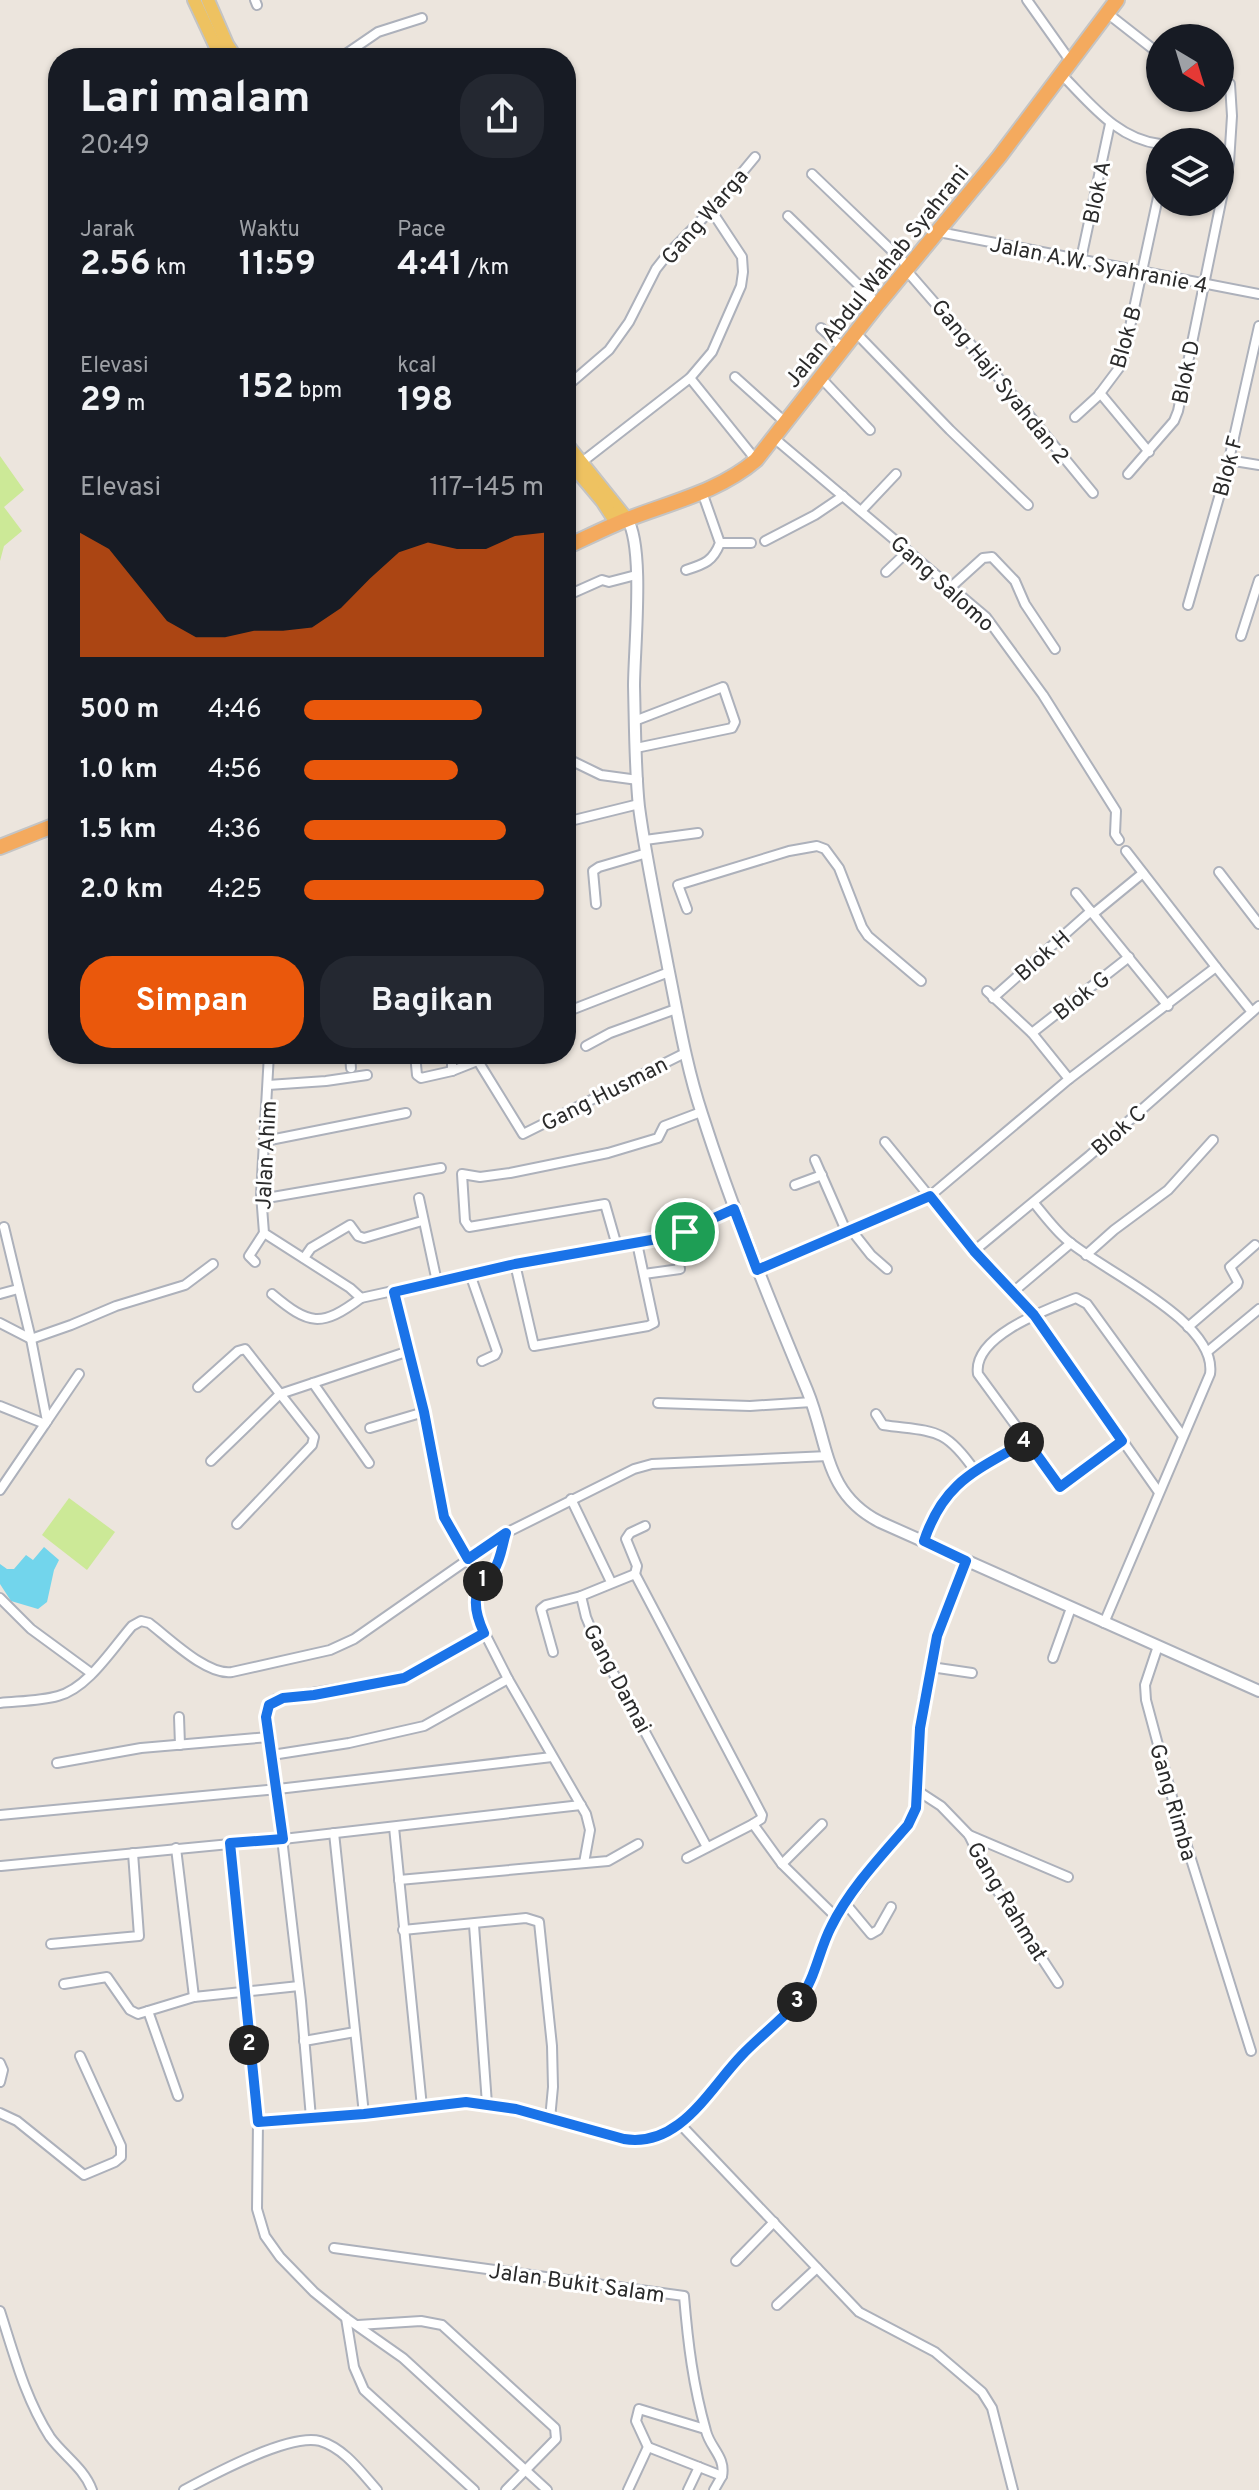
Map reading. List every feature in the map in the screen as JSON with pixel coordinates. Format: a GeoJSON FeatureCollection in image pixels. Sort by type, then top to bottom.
{"type":"FeatureCollection","features":[{"type":"Feature","properties":{"kind":"highway","name":"Jalan Abdul Wahab Syahrani"},"geometry":{"type":"LineString","coordinates":[[576,542],[622,521],[702,492],[756,460],[878,304],[939,232],[1117,0]]}},
{"type":"Feature","properties":{"kind":"highway"},"geometry":{"type":"LineString","coordinates":[[0,847],[48,828]]}},
{"type":"Feature","properties":{"kind":"main road"},"geometry":{"type":"LineString","coordinates":[[194,0],[216,48]]}},
{"type":"Feature","properties":{"kind":"main road"},"geometry":{"type":"LineString","coordinates":[[208,0],[230,48]]}},
{"type":"Feature","properties":{"kind":"main road"},"geometry":{"type":"LineString","coordinates":[[576,455],[622,521]]}},
{"type":"Feature","properties":{"kind":"main road"},"geometry":{"type":"LineString","coordinates":[[576,470],[622,521]]}},
{"type":"Feature","properties":{"kind":"street"},"geometry":{"type":"LineString","coordinates":[[1027,0],[1066,68],[1110,124],[1146,141]]}},
{"type":"Feature","properties":{"kind":"street"},"geometry":{"type":"LineString","coordinates":[[1107,13],[1146,44]]}},
{"type":"Feature","properties":{"kind":"street"},"geometry":{"type":"LineString","coordinates":[[355,48],[378,32],[422,18]]}},
{"type":"Feature","properties":{"kind":"street","name":"Blok A"},"geometry":{"type":"LineString","coordinates":[[1081,259],[1110,124]]}},
{"type":"Feature","properties":{"kind":"street","name":"Gang Warga"},"geometry":{"type":"LineString","coordinates":[[576,378],[609,350],[635,313],[662,262],[755,157]]}},
{"type":"Feature","properties":{"kind":"street","name":"Gang Haji Syahdan 2"},"geometry":{"type":"LineString","coordinates":[[812,174],[908,269],[1093,493]]}},
{"type":"Feature","properties":{"kind":"street"},"geometry":{"type":"LineString","coordinates":[[582,462],[690,378],[710,357],[741,286],[742,257],[711,210]]}},
{"type":"Feature","properties":{"kind":"street"},"geometry":{"type":"LineString","coordinates":[[788,216],[878,304]]}},
{"type":"Feature","properties":{"kind":"street"},"geometry":{"type":"LineString","coordinates":[[1141,273],[1154,216]]}},
{"type":"Feature","properties":{"kind":"street","name":"Blok D"},"geometry":{"type":"LineString","coordinates":[[1128,474],[1174,421],[1178,411],[1215,216]]}},
{"type":"Feature","properties":{"kind":"street","name":"Jalan A.W. Syahranie 4"},"geometry":{"type":"LineString","coordinates":[[939,232],[1259,294]]}},
{"type":"Feature","properties":{"kind":"street","name":"Blok B"},"geometry":{"type":"LineString","coordinates":[[1075,417],[1099,395],[1122,364],[1141,273]]}},
{"type":"Feature","properties":{"kind":"street","name":"Blok F"},"geometry":{"type":"LineString","coordinates":[[1188,605],[1243,406],[1259,326]]}},
{"type":"Feature","properties":{"kind":"street"},"geometry":{"type":"LineString","coordinates":[[821,328],[844,349]]}},
{"type":"Feature","properties":{"kind":"street"},"geometry":{"type":"LineString","coordinates":[[856,333],[1028,505]]}},
{"type":"Feature","properties":{"kind":"street"},"geometry":{"type":"LineString","coordinates":[[735,377],[786,423]]}},
{"type":"Feature","properties":{"kind":"street"},"geometry":{"type":"LineString","coordinates":[[690,378],[756,460]]}},
{"type":"Feature","properties":{"kind":"street"},"geometry":{"type":"LineString","coordinates":[[821,378],[870,430]]}},
{"type":"Feature","properties":{"kind":"street"},"geometry":{"type":"LineString","coordinates":[[1099,395],[1149,452]]}},
{"type":"Feature","properties":{"kind":"street","name":"Gang Salomo"},"geometry":{"type":"LineString","coordinates":[[774,438],[986,617],[1043,695],[1116,811],[1115,834],[1119,840]]}},
{"type":"Feature","properties":{"kind":"street"},"geometry":{"type":"LineString","coordinates":[[1228,460],[1259,465]]}},
{"type":"Feature","properties":{"kind":"street"},"geometry":{"type":"LineString","coordinates":[[861,511],[896,474]]}},
{"type":"Feature","properties":{"kind":"street"},"geometry":{"type":"LineString","coordinates":[[686,570],[707,564],[715,556],[720,543],[702,492]]}},
{"type":"Feature","properties":{"kind":"street"},"geometry":{"type":"LineString","coordinates":[[765,541],[815,515],[843,496]]}},
{"type":"Feature","properties":{"kind":"street"},"geometry":{"type":"LineString","coordinates":[[622,521],[633,540],[636,575],[634,685],[639,804],[685,1053],[701,1112],[734,1209],[812,1402],[837,1483],[855,1506],[880,1522],[1259,1691]]}},
{"type":"Feature","properties":{"kind":"street"},"geometry":{"type":"LineString","coordinates":[[720,543],[751,543]]}},
{"type":"Feature","properties":{"kind":"street"},"geometry":{"type":"LineString","coordinates":[[886,572],[908,551]]}},
{"type":"Feature","properties":{"kind":"street"},"geometry":{"type":"LineString","coordinates":[[951,587],[983,558],[992,557],[1015,581],[1025,604],[1055,649]]}},
{"type":"Feature","properties":{"kind":"street"},"geometry":{"type":"LineString","coordinates":[[576,592],[602,580],[609,582],[636,575]]}},
{"type":"Feature","properties":{"kind":"street"},"geometry":{"type":"LineString","coordinates":[[1241,636],[1259,580]]}},
{"type":"Feature","properties":{"kind":"street"},"geometry":{"type":"LineString","coordinates":[[636,748],[732,728],[735,722],[723,687],[637,720]]}},
{"type":"Feature","properties":{"kind":"street"},"geometry":{"type":"LineString","coordinates":[[576,763],[601,775],[638,780]]}},
{"type":"Feature","properties":{"kind":"street"},"geometry":{"type":"LineString","coordinates":[[576,820],[639,804]]}},
{"type":"Feature","properties":{"kind":"street"},"geometry":{"type":"LineString","coordinates":[[645,840],[698,833]]}},
{"type":"Feature","properties":{"kind":"street"},"geometry":{"type":"LineString","coordinates":[[687,909],[678,885],[789,851],[817,846],[825,849],[839,868],[868,936],[921,981]]}},
{"type":"Feature","properties":{"kind":"street"},"geometry":{"type":"LineString","coordinates":[[1126,851],[1216,967],[1255,1009]]}},
{"type":"Feature","properties":{"kind":"street"},"geometry":{"type":"LineString","coordinates":[[596,904],[593,871],[647,853]]}},
{"type":"Feature","properties":{"kind":"street"},"geometry":{"type":"LineString","coordinates":[[1219,872],[1259,924]]}},
{"type":"Feature","properties":{"kind":"street","name":"Blok H"},"geometry":{"type":"LineString","coordinates":[[1032,1033],[990,994],[1143,873]]}},
{"type":"Feature","properties":{"kind":"street"},"geometry":{"type":"LineString","coordinates":[[1076,893],[1168,1006]]}},
{"type":"Feature","properties":{"kind":"street","name":"Blok G"},"geometry":{"type":"LineString","coordinates":[[1032,1033],[1129,957]]}},
{"type":"Feature","properties":{"kind":"street"},"geometry":{"type":"LineString","coordinates":[[757,1270],[930,1196],[1069,1079],[1216,967]]}},
{"type":"Feature","properties":{"kind":"street"},"geometry":{"type":"LineString","coordinates":[[576,1008],[669,972]]}},
{"type":"Feature","properties":{"kind":"street"},"geometry":{"type":"LineString","coordinates":[[586,1046],[610,1033],[676,1009]]}},
{"type":"Feature","properties":{"kind":"street","name":"Blok C"},"geometry":{"type":"LineString","coordinates":[[974,1251],[1034,1203],[1255,1009]]}},
{"type":"Feature","properties":{"kind":"street"},"geometry":{"type":"LineString","coordinates":[[1032,1033],[1069,1079]]}},
{"type":"Feature","properties":{"kind":"street","name":"Gang Husman"},"geometry":{"type":"LineString","coordinates":[[480,1064],[524,1134],[685,1053]]}},
{"type":"Feature","properties":{"kind":"street","name":"Jalan Ahim"},"geometry":{"type":"LineString","coordinates":[[269,1064],[261,1199],[264,1233],[361,1298]]}},
{"type":"Feature","properties":{"kind":"street"},"geometry":{"type":"LineString","coordinates":[[351,1064],[351,1068]]}},
{"type":"Feature","properties":{"kind":"street"},"geometry":{"type":"LineString","coordinates":[[416,1064],[418,1077],[470,1064]]}},
{"type":"Feature","properties":{"kind":"street"},"geometry":{"type":"LineString","coordinates":[[452,1064],[452,1071]]}},
{"type":"Feature","properties":{"kind":"street"},"geometry":{"type":"LineString","coordinates":[[268,1085],[367,1075]]}},
{"type":"Feature","properties":{"kind":"street"},"geometry":{"type":"LineString","coordinates":[[617,1246],[605,1204],[469,1227],[465,1221],[462,1174],[480,1177],[510,1173],[608,1153],[658,1138],[664,1126],[701,1112]]}},
{"type":"Feature","properties":{"kind":"street"},"geometry":{"type":"LineString","coordinates":[[265,1141],[406,1113]]}},
{"type":"Feature","properties":{"kind":"street"},"geometry":{"type":"LineString","coordinates":[[1086,1255],[1168,1190],[1213,1140]]}},
{"type":"Feature","properties":{"kind":"street"},"geometry":{"type":"LineString","coordinates":[[885,1142],[974,1251],[1034,1315],[1158,1491]]}},
{"type":"Feature","properties":{"kind":"street"},"geometry":{"type":"LineString","coordinates":[[815,1160],[850,1232],[887,1269]]}},
{"type":"Feature","properties":{"kind":"street"},"geometry":{"type":"LineString","coordinates":[[261,1199],[441,1168]]}},
{"type":"Feature","properties":{"kind":"street"},"geometry":{"type":"LineString","coordinates":[[795,1185],[822,1175]]}},
{"type":"Feature","properties":{"kind":"street"},"geometry":{"type":"LineString","coordinates":[[419,1198],[437,1282]]}},
{"type":"Feature","properties":{"kind":"street"},"geometry":{"type":"LineString","coordinates":[[1034,1203],[1071,1243],[1116,1272],[1188,1327],[1207,1352],[1210,1374],[1104,1623]]}},
{"type":"Feature","properties":{"kind":"street"},"geometry":{"type":"LineString","coordinates":[[272,1294],[307,1319],[332,1318],[361,1298],[515,1264],[674,1236],[734,1209]]}},
{"type":"Feature","properties":{"kind":"street"},"geometry":{"type":"LineString","coordinates":[[304,1258],[311,1248],[350,1225],[358,1236],[364,1238],[422,1221]]}},
{"type":"Feature","properties":{"kind":"street"},"geometry":{"type":"LineString","coordinates":[[4,1227],[31,1339],[46,1422]]}},
{"type":"Feature","properties":{"kind":"street"},"geometry":{"type":"LineString","coordinates":[[255,1262],[249,1256],[264,1233]]}},
{"type":"Feature","properties":{"kind":"street"},"geometry":{"type":"LineString","coordinates":[[644,1274],[680,1269],[674,1236]]}},
{"type":"Feature","properties":{"kind":"street"},"geometry":{"type":"LineString","coordinates":[[515,1264],[534,1346],[654,1323],[637,1243]]}},
{"type":"Feature","properties":{"kind":"street"},"geometry":{"type":"LineString","coordinates":[[1013,1292],[1071,1243]]}},
{"type":"Feature","properties":{"kind":"street"},"geometry":{"type":"LineString","coordinates":[[1188,1327],[1237,1285],[1230,1267],[1255,1245]]}},
{"type":"Feature","properties":{"kind":"street"},"geometry":{"type":"LineString","coordinates":[[0,1323],[31,1339],[116,1306],[185,1285],[213,1264]]}},
{"type":"Feature","properties":{"kind":"street"},"geometry":{"type":"LineString","coordinates":[[470,1274],[497,1351],[482,1361]]}},
{"type":"Feature","properties":{"kind":"street"},"geometry":{"type":"LineString","coordinates":[[0,1294],[18,1289]]}},
{"type":"Feature","properties":{"kind":"street"},"geometry":{"type":"LineString","coordinates":[[394,1292],[424,1412],[444,1517],[468,1559]]}},
{"type":"Feature","properties":{"kind":"street"},"geometry":{"type":"LineString","coordinates":[[1122,1441],[1060,1487],[983,1382],[977,1366],[979,1358],[990,1343],[1034,1315],[1076,1298],[1083,1301],[1182,1435]]}},
{"type":"Feature","properties":{"kind":"street"},"geometry":{"type":"LineString","coordinates":[[1207,1352],[1259,1309]]}},
{"type":"Feature","properties":{"kind":"street"},"geometry":{"type":"LineString","coordinates":[[198,1387],[242,1349],[247,1351],[312,1434],[313,1443],[237,1524]]}},
{"type":"Feature","properties":{"kind":"street"},"geometry":{"type":"LineString","coordinates":[[211,1461],[280,1394],[409,1351]]}},
{"type":"Feature","properties":{"kind":"street"},"geometry":{"type":"LineString","coordinates":[[0,1490],[79,1374]]}},
{"type":"Feature","properties":{"kind":"street"},"geometry":{"type":"LineString","coordinates":[[313,1383],[369,1463]]}},
{"type":"Feature","properties":{"kind":"street"},"geometry":{"type":"LineString","coordinates":[[658,1403],[750,1406],[812,1402]]}},
{"type":"Feature","properties":{"kind":"street"},"geometry":{"type":"LineString","coordinates":[[0,1406],[46,1422]]}},
{"type":"Feature","properties":{"kind":"street"},"geometry":{"type":"LineString","coordinates":[[370,1428],[424,1412]]}},
{"type":"Feature","properties":{"kind":"street"},"geometry":{"type":"LineString","coordinates":[[876,1414],[883,1425],[934,1431],[956,1445],[975,1471]]}},
{"type":"Feature","properties":{"kind":"street"},"geometry":{"type":"LineString","coordinates":[[924,1541],[943,1499],[954,1485],[1027,1441]]}},
{"type":"Feature","properties":{"kind":"street"},"geometry":{"type":"LineString","coordinates":[[0,1703],[62,1695],[75,1688],[132,1626],[141,1621],[149,1623],[207,1667],[219,1672],[232,1672],[330,1650],[354,1639],[506,1533],[634,1469],[652,1464],[828,1456]]}},
{"type":"Feature","properties":{"kind":"street"},"geometry":{"type":"LineString","coordinates":[[571,1499],[611,1582]]}},
{"type":"Feature","properties":{"kind":"street"},"geometry":{"type":"LineString","coordinates":[[645,1526],[630,1533],[626,1539],[637,1566],[635,1574],[762,1815],[753,1824],[687,1858]]}},
{"type":"Feature","properties":{"kind":"street"},"geometry":{"type":"LineString","coordinates":[[506,1533],[500,1558],[480,1584],[476,1609],[484,1633],[508,1679],[581,1805],[590,1830],[584,1863]]}},
{"type":"Feature","properties":{"kind":"street"},"geometry":{"type":"LineString","coordinates":[[258,2122],[466,2102],[487,2104],[631,2140],[658,2136],[680,2124],[708,2096],[730,2067],[801,1998],[836,1917],[908,1825],[916,1808],[920,1728],[940,1626],[966,1561]]}},
{"type":"Feature","properties":{"kind":"street","name":"Gang Damai"},"geometry":{"type":"LineString","coordinates":[[635,1574],[581,1596],[586,1617],[707,1847]]}},
{"type":"Feature","properties":{"kind":"street"},"geometry":{"type":"LineString","coordinates":[[553,1652],[541,1609],[581,1596]]}},
{"type":"Feature","properties":{"kind":"street"},"geometry":{"type":"LineString","coordinates":[[0,1598],[31,1629],[91,1673]]}},
{"type":"Feature","properties":{"kind":"street"},"geometry":{"type":"LineString","coordinates":[[1053,1658],[1071,1608]]}},
{"type":"Feature","properties":{"kind":"street"},"geometry":{"type":"LineString","coordinates":[[311,2118],[278,1789],[267,1710],[276,1699],[404,1678],[484,1633]]}},
{"type":"Feature","properties":{"kind":"street","name":"Gang Rimba"},"geometry":{"type":"LineString","coordinates":[[1158,1646],[1145,1685],[1146,1700],[1175,1808],[1251,2051]]}},
{"type":"Feature","properties":{"kind":"street"},"geometry":{"type":"LineString","coordinates":[[931,1667],[972,1673]]}},
{"type":"Feature","properties":{"kind":"street"},"geometry":{"type":"LineString","coordinates":[[272,1755],[349,1743],[424,1726],[508,1679]]}},
{"type":"Feature","properties":{"kind":"street"},"geometry":{"type":"LineString","coordinates":[[179,1717],[180,1745]]}},
{"type":"Feature","properties":{"kind":"street"},"geometry":{"type":"LineString","coordinates":[[57,1763],[141,1748],[269,1737]]}},
{"type":"Feature","properties":{"kind":"street"},"geometry":{"type":"LineString","coordinates":[[0,1815],[278,1789],[552,1757]]}},
{"type":"Feature","properties":{"kind":"street","name":"Gang Rahmat"},"geometry":{"type":"LineString","coordinates":[[918,1791],[941,1806],[969,1835],[993,1884],[1058,1983]]}},
{"type":"Feature","properties":{"kind":"street"},"geometry":{"type":"LineString","coordinates":[[1,1866],[283,1839],[581,1805]]}},
{"type":"Feature","properties":{"kind":"street"},"geometry":{"type":"LineString","coordinates":[[753,1824],[782,1864],[836,1917]]}},
{"type":"Feature","properties":{"kind":"street"},"geometry":{"type":"LineString","coordinates":[[782,1864],[822,1824]]}},
{"type":"Feature","properties":{"kind":"street"},"geometry":{"type":"LineString","coordinates":[[394,1827],[422,2107]]}},
{"type":"Feature","properties":{"kind":"street"},"geometry":{"type":"LineString","coordinates":[[334,1833],[364,2114]]}},
{"type":"Feature","properties":{"kind":"street"},"geometry":{"type":"LineString","coordinates":[[969,1835],[1068,1877]]}},
{"type":"Feature","properties":{"kind":"street"},"geometry":{"type":"LineString","coordinates":[[230,1843],[258,2122],[256,2195],[262,2229],[270,2245],[291,2269],[346,2318],[403,2358],[547,2490]]}},
{"type":"Feature","properties":{"kind":"street"},"geometry":{"type":"LineString","coordinates":[[399,1880],[613,1860],[638,1844]]}},
{"type":"Feature","properties":{"kind":"street"},"geometry":{"type":"LineString","coordinates":[[176,1848],[194,1997]]}},
{"type":"Feature","properties":{"kind":"street"},"geometry":{"type":"LineString","coordinates":[[51,1944],[139,1936],[133,1853]]}},
{"type":"Feature","properties":{"kind":"street"},"geometry":{"type":"LineString","coordinates":[[846,1904],[871,1934],[878,1930],[891,1907]]}},
{"type":"Feature","properties":{"kind":"street"},"geometry":{"type":"LineString","coordinates":[[403,1930],[532,1918],[539,1922],[553,2056],[550,2119]]}},
{"type":"Feature","properties":{"kind":"street"},"geometry":{"type":"LineString","coordinates":[[474,1925],[487,2104]]}},
{"type":"Feature","properties":{"kind":"street"},"geometry":{"type":"LineString","coordinates":[[64,1984],[107,1977],[133,2014],[194,1997],[299,1986]]}},
{"type":"Feature","properties":{"kind":"street"},"geometry":{"type":"LineString","coordinates":[[148,2011],[178,2096]]}},
{"type":"Feature","properties":{"kind":"street"},"geometry":{"type":"LineString","coordinates":[[304,2041],[355,2032]]}},
{"type":"Feature","properties":{"kind":"street"},"geometry":{"type":"LineString","coordinates":[[0,2113],[17,2121],[84,2175],[118,2160],[121,2146],[80,2056]]}},
{"type":"Feature","properties":{"kind":"street"},"geometry":{"type":"LineString","coordinates":[[0,2063],[3,2070],[0,2082]]}},
{"type":"Feature","properties":{"kind":"street"},"geometry":{"type":"LineString","coordinates":[[680,2124],[859,2312],[935,2352],[982,2392],[992,2408],[1013,2490]]}},
{"type":"Feature","properties":{"kind":"street"},"geometry":{"type":"LineString","coordinates":[[736,2261],[774,2222]]}},
{"type":"Feature","properties":{"kind":"street","name":"Jalan Bukit Salam"},"geometry":{"type":"LineString","coordinates":[[334,2248],[684,2296],[690,2369],[709,2442],[719,2454],[722,2476]]}},
{"type":"Feature","properties":{"kind":"street"},"geometry":{"type":"LineString","coordinates":[[777,2305],[817,2268]]}},
{"type":"Feature","properties":{"kind":"street"},"geometry":{"type":"LineString","coordinates":[[0,2311],[5,2343],[32,2406],[52,2439],[92,2490]]}},
{"type":"Feature","properties":{"kind":"street"},"geometry":{"type":"LineString","coordinates":[[346,2318],[354,2367],[364,2390],[474,2490]]}},
{"type":"Feature","properties":{"kind":"street"},"geometry":{"type":"LineString","coordinates":[[357,2325],[421,2321],[440,2324],[557,2430],[556,2439],[506,2490]]}},
{"type":"Feature","properties":{"kind":"street"},"geometry":{"type":"LineString","coordinates":[[705,2429],[639,2409],[636,2421],[648,2447],[722,2476],[714,2490]]}},
{"type":"Feature","properties":{"kind":"street"},"geometry":{"type":"LineString","coordinates":[[184,2490],[271,2449],[309,2440],[319,2441],[343,2454],[377,2490]]}},
{"type":"Feature","properties":{"kind":"street"},"geometry":{"type":"LineString","coordinates":[[628,2490],[648,2447]]}},
{"type":"Feature","properties":{"kind":"street"},"geometry":{"type":"LineString","coordinates":[[688,2490],[699,2467]]}},
{"type":"Feature","properties":{"kind":"green space"},"geometry":{"type":"Polygon","coordinates":[[[0,456],[24,490],[4,507],[22,531],[4,546],[0,561],[0,456]]]}},
{"type":"Feature","properties":{"kind":"green space"},"geometry":{"type":"Polygon","coordinates":[[[69,1498],[115,1532],[87,1570],[42,1535],[69,1498]]]}},
{"type":"Feature","properties":{"kind":"water"},"geometry":{"type":"Polygon","coordinates":[[[44,1547],[59,1560],[47,1602],[38,1609],[11,1601],[0,1584],[0,1564],[14,1569],[26,1555],[33,1560],[44,1547]]]}},
{"type":"Feature","properties":{"kind":"route"},"geometry":{"type":"LineString","coordinates":[[930,1196],[974,1251],[1034,1315],[1122,1441],[1060,1487],[1027,1441],[966,1476],[943,1499],[924,1541],[966,1561],[937,1636],[923,1702],[916,1808],[908,1825],[836,1917],[801,1998],[754,2042],[680,2124],[658,2136],[631,2140],[516,2109],[466,2102],[258,2122],[230,1843],[283,1839],[266,1717],[269,1705],[276,1699],[404,1678],[484,1633],[476,1609],[477,1594],[480,1584],[500,1558],[506,1533],[468,1559],[446,1525],[424,1412],[394,1292],[515,1264],[685,1232],[734,1209],[757,1270],[930,1196]]}}]}
